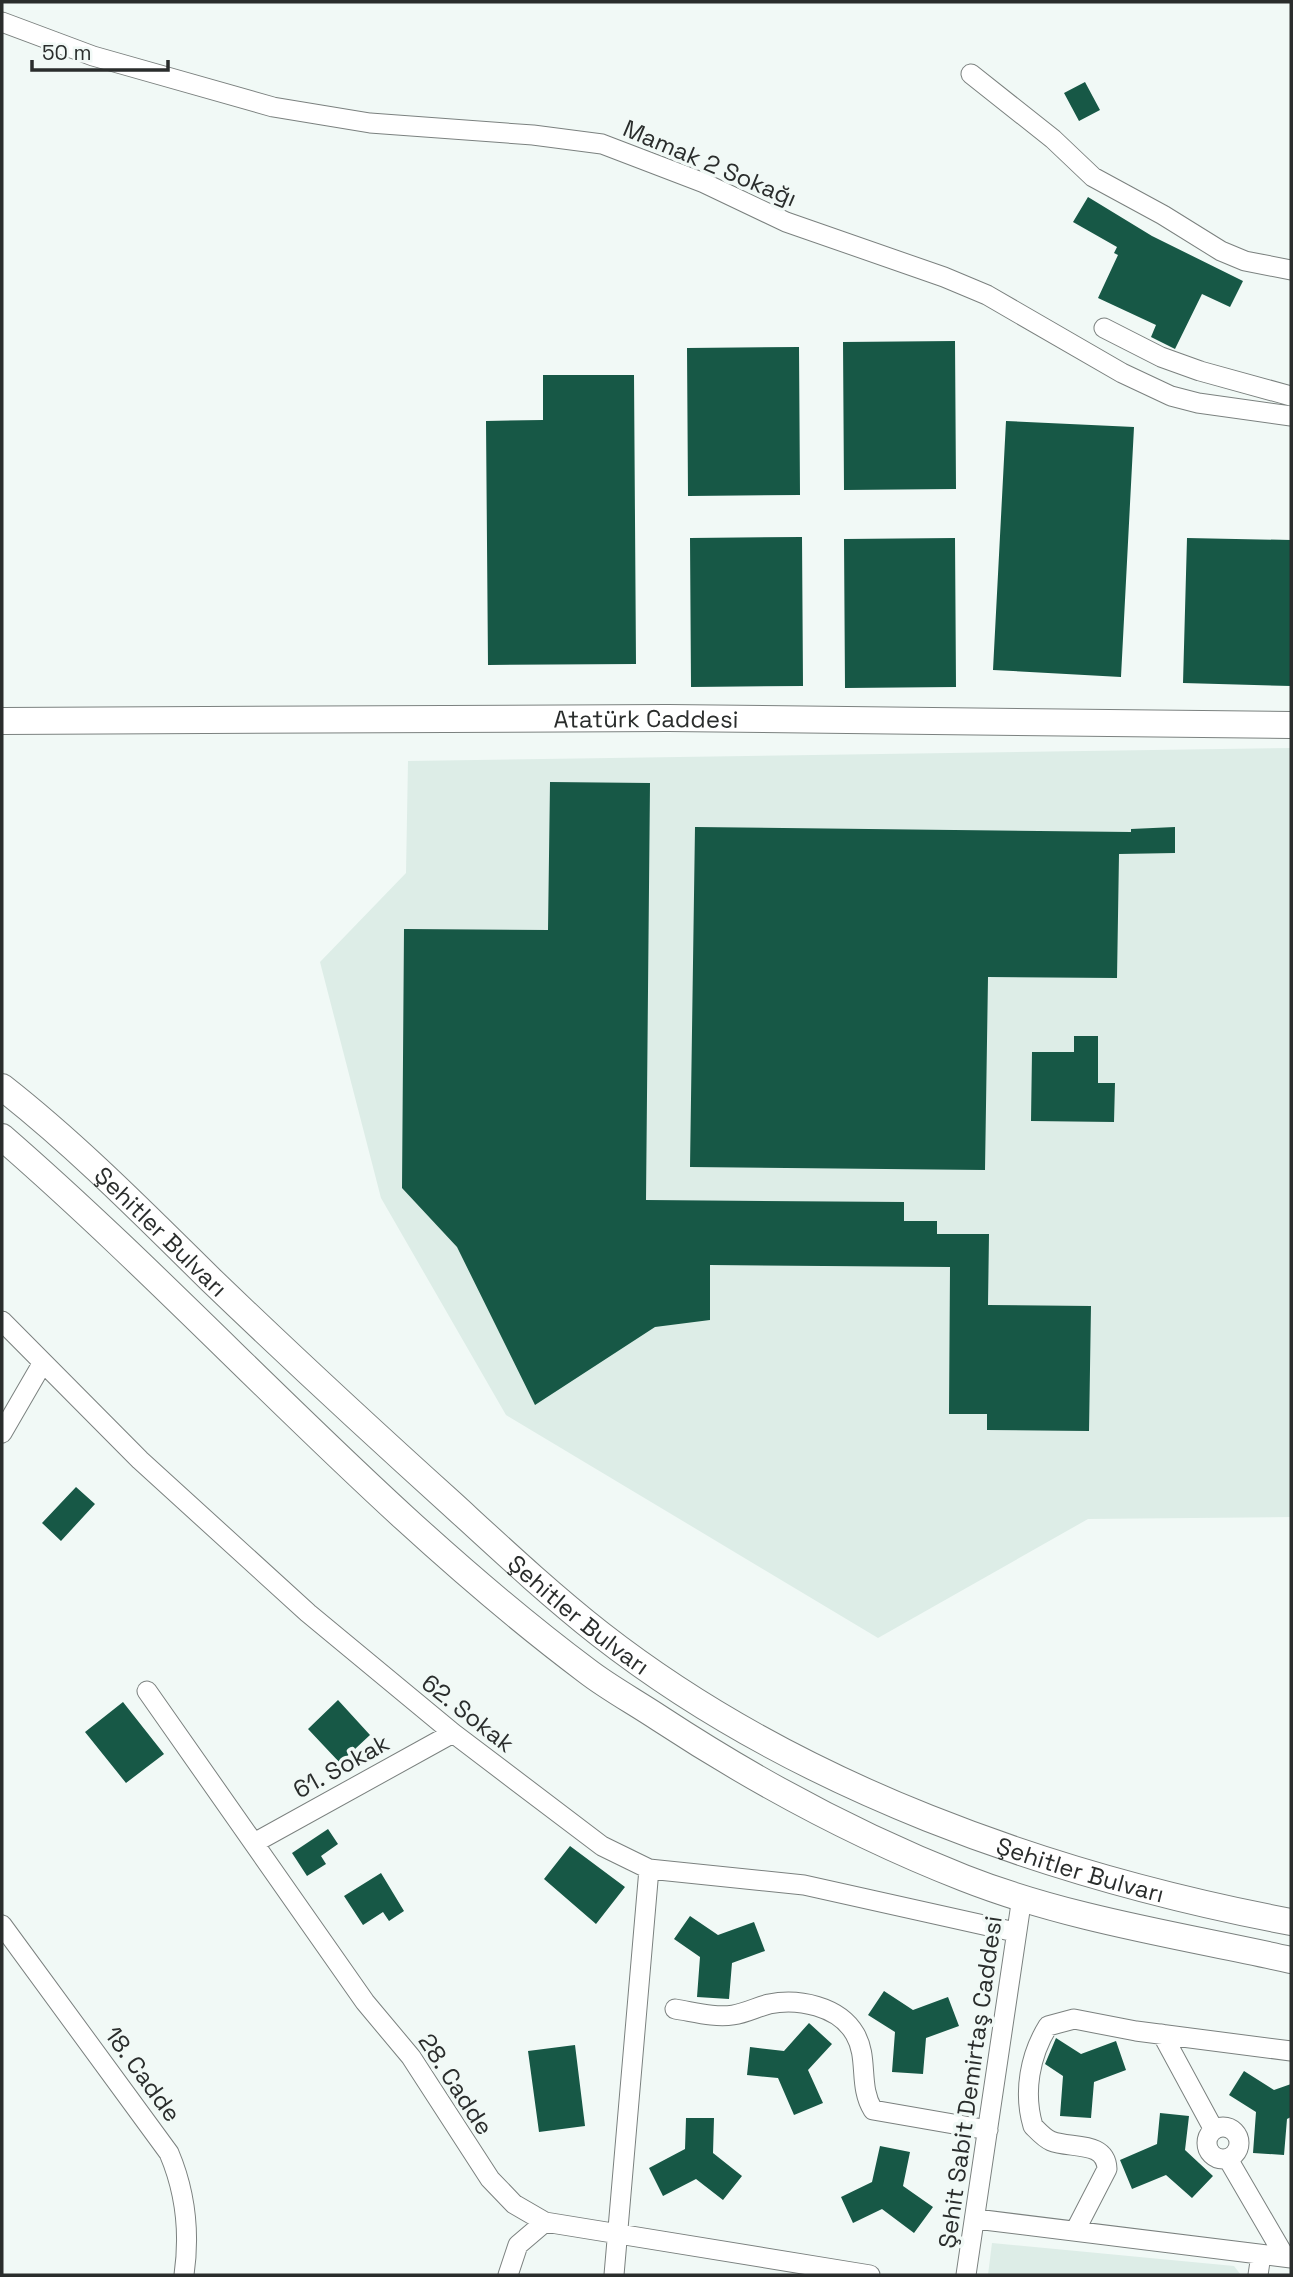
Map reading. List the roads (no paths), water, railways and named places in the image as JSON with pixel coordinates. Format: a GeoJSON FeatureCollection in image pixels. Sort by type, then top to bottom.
{"type":"FeatureCollection","features":[{"type":"Feature","properties":{"kind":"main road","name":"Atatürk Caddesi"},"geometry":{"type":"LineString","coordinates":[[2,721],[626,718],[1291,725]]}},
{"type":"Feature","properties":{"kind":"main road","name":"Şehitler Bulvarı"},"geometry":{"type":"LineString","coordinates":[[2,1087],[105,1177],[290,1355],[538,1582],[602,1636],[660,1675],[729,1719],[810,1764],[857,1789],[922,1816],[1054,1864],[1222,1909],[1291,1922]]}},
{"type":"Feature","properties":{"kind":"main road","name":"Şehitler Bulvarı"},"geometry":{"type":"LineString","coordinates":[[2,1137],[83,1207],[451,1559],[590,1674],[787,1796],[967,1879],[1022,1897],[1177,1936],[1291,1960]]}},
{"type":"Feature","properties":{"kind":"street","name":"Mamak 2 Sokağı"},"geometry":{"type":"LineString","coordinates":[[2,22],[93,56],[273,107],[370,123],[557,137],[602,144],[704,183],[786,222],[944,277],[987,295],[1122,373],[1171,396],[1198,403],[1291,416]]}},
{"type":"Feature","properties":{"kind":"street"},"geometry":{"type":"LineString","coordinates":[[971,74],[1053,139],[1093,177],[1221,251],[1245,261],[1291,270]]}},
{"type":"Feature","properties":{"kind":"street"},"geometry":{"type":"LineString","coordinates":[[1104,328],[1174,362],[1291,396]]}},
{"type":"Feature","properties":{"kind":"street","name":"62. Sokak"},"geometry":{"type":"LineString","coordinates":[[2,1321],[42,1364],[214,1530],[350,1649],[453,1733],[602,1846],[649,1868],[804,1885],[1014,1932]]}},
{"type":"Feature","properties":{"kind":"street"},"geometry":{"type":"LineString","coordinates":[[2,1433],[42,1364]]}},
{"type":"Feature","properties":{"kind":"street","name":"28. Cadde"},"geometry":{"type":"LineString","coordinates":[[147,1692],[365,2002],[411,2057],[490,2179],[514,2204],[545,2222],[870,2275]]}},
{"type":"Feature","properties":{"kind":"street","name":"61. Sokak"},"geometry":{"type":"LineString","coordinates":[[254,1843],[453,1733]]}},
{"type":"Feature","properties":{"kind":"street"},"geometry":{"type":"LineString","coordinates":[[614,2275],[620,2234],[649,1868]]}},
{"type":"Feature","properties":{"kind":"street","name":"Şehit Sabit Demirtaş Caddesi"},"geometry":{"type":"LineString","coordinates":[[966,2275],[976,2219],[1014,1932],[1022,1897]]}},
{"type":"Feature","properties":{"kind":"street","name":"18. Cadde"},"geometry":{"type":"LineString","coordinates":[[2,1925],[169,2153],[179,2177],[187,2222],[184,2275]]}},
{"type":"Feature","properties":{"kind":"street"},"geometry":{"type":"LineString","coordinates":[[675,2009],[733,2015],[768,2004],[793,2001],[814,2005],[837,2016],[853,2030],[863,2055],[866,2099],[873,2110],[988,2130]]}},
{"type":"Feature","properties":{"kind":"street"},"geometry":{"type":"LineString","coordinates":[[1074,2231],[1107,2169],[1107,2161],[1097,2150],[1049,2141],[1033,2126],[1030,2093],[1034,2050],[1048,2025],[1059,2020],[1074,2019],[1291,2051]]}},
{"type":"Feature","properties":{"kind":"street"},"geometry":{"type":"LineString","coordinates":[[1162,2034],[1214,2130],[1230,2129],[1237,2136],[1237,2152],[1228,2159],[1288,2258]]}},
{"type":"Feature","properties":{"kind":"street"},"geometry":{"type":"LineString","coordinates":[[976,2219],[1288,2258]]}},
{"type":"Feature","properties":{"kind":"street"},"geometry":{"type":"LineString","coordinates":[[508,2275],[518,2245],[545,2222]]}},
{"type":"Feature","properties":{"kind":"street"},"geometry":{"type":"LineString","coordinates":[[1258,2275],[1261,2255]]}}]}
